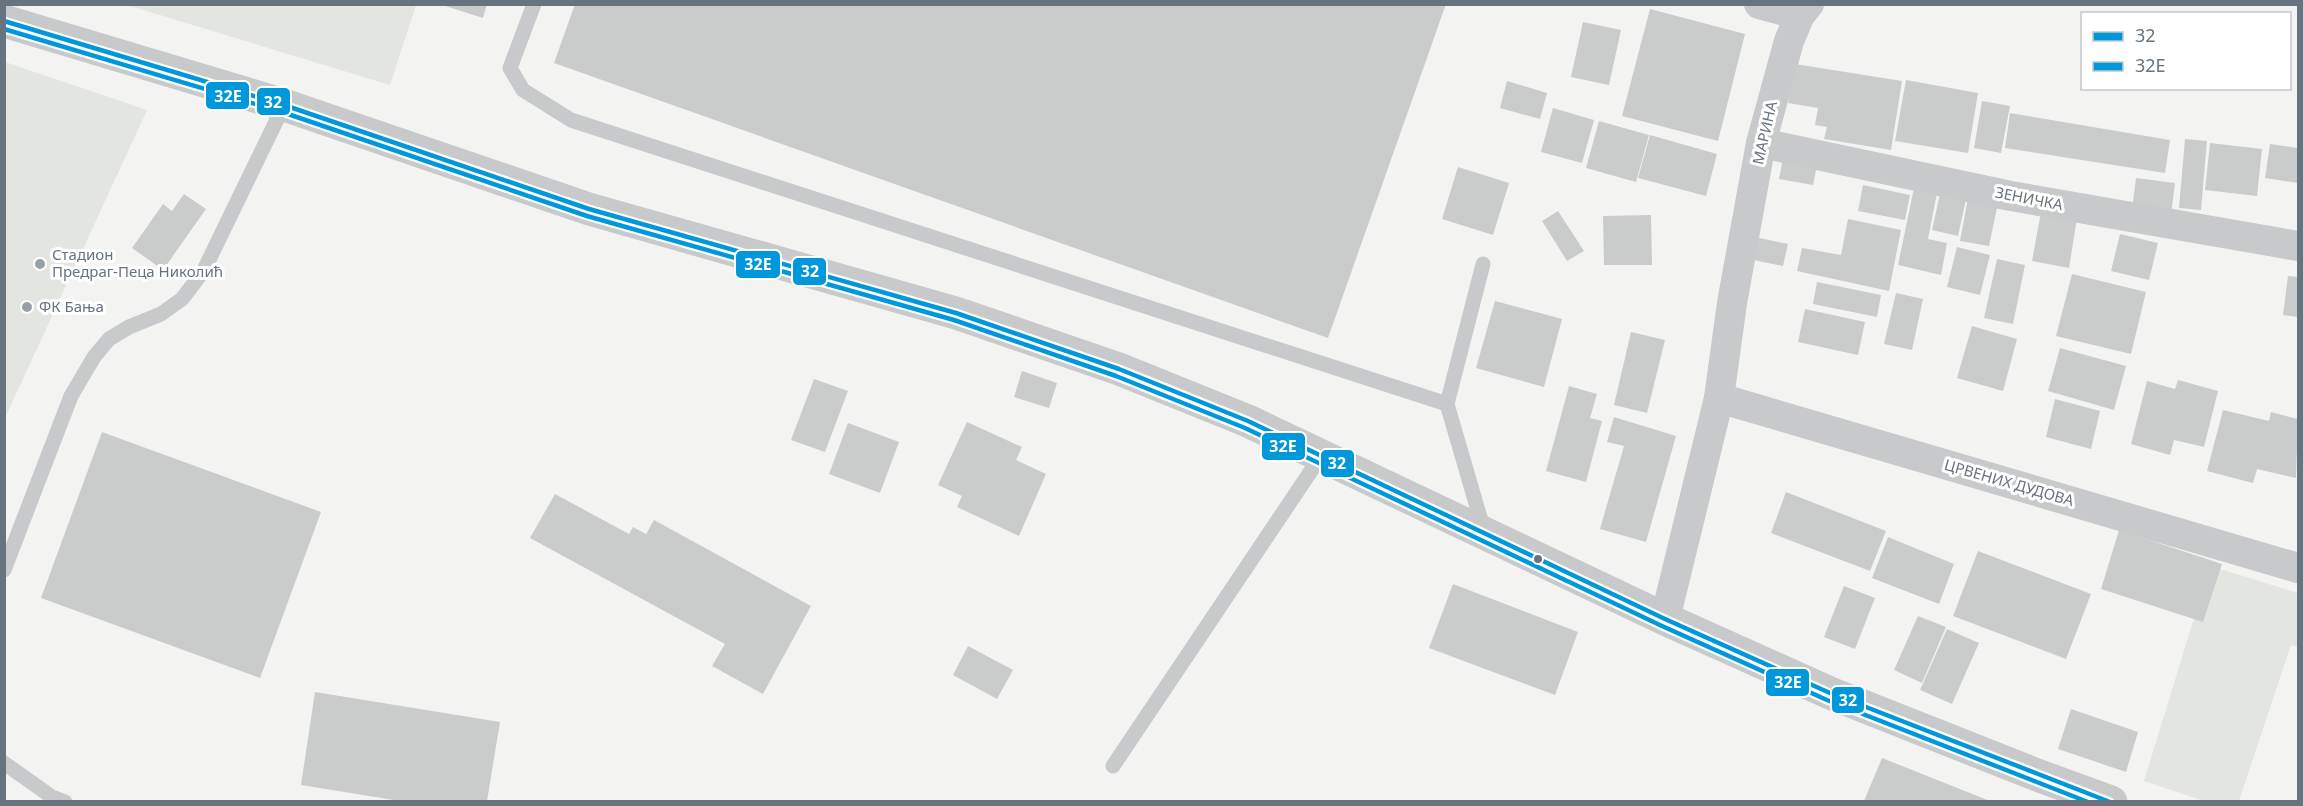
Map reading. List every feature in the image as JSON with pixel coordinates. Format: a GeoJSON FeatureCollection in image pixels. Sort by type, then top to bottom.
{"type":"FeatureCollection","features":[{"type":"Feature","properties":{"kind":"street"},"geometry":{"type":"LineString","coordinates":[[1758,4],[1804,10]]}},
{"type":"Feature","properties":{"kind":"street","name":"МАРИНА"},"geometry":{"type":"LineString","coordinates":[[1665,619],[1719,398],[1732,303],[1761,143],[1789,41],[1804,10]]}},
{"type":"Feature","properties":{"kind":"street"},"geometry":{"type":"LineString","coordinates":[[4,21],[284,105],[590,208],[956,313],[1174,390],[1248,421],[1665,619],[1841,698],[2026,771],[2111,801]]}},
{"type":"Feature","properties":{"kind":"street","name":"ЗЕНИЧКА"},"geometry":{"type":"LineString","coordinates":[[1761,143],[2011,196],[2298,246]]}},
{"type":"Feature","properties":{"kind":"street","name":"ЦРВЕНИХ ДУДОВА"},"geometry":{"type":"LineString","coordinates":[[1719,398],[2298,568]]}},
{"type":"Feature","properties":{"kind":"lane"},"geometry":{"type":"LineString","coordinates":[[534,4],[510,68],[523,90],[571,120],[1447,404]]}},
{"type":"Feature","properties":{"kind":"lane"},"geometry":{"type":"LineString","coordinates":[[4,570],[71,396],[94,357],[109,339],[129,327],[161,314],[188,292],[204,270],[284,105]]}},
{"type":"Feature","properties":{"kind":"lane"},"geometry":{"type":"LineString","coordinates":[[1483,264],[1447,404],[1485,534]]}},
{"type":"Feature","properties":{"kind":"lane"},"geometry":{"type":"LineString","coordinates":[[1113,766],[1321,456]]}},
{"type":"Feature","properties":{"kind":"lane"},"geometry":{"type":"LineString","coordinates":[[4,763],[52,797],[65,801]]}},
{"type":"Feature","properties":{"kind":"shaded area"},"geometry":{"type":"Polygon","coordinates":[[[127,5],[416,5],[390,85],[127,5]]]}},
{"type":"Feature","properties":{"kind":"shaded area","name":"Стадион Предраг-Пеца Николић"},"geometry":{"type":"Polygon","coordinates":[[[4,62],[147,110],[5,418],[4,62]]]}},
{"type":"Feature","properties":{"kind":"shaded area"},"geometry":{"type":"Polygon","coordinates":[[[2210,566],[2298,593],[2298,647],[2291,645],[2239,801],[2204,801],[2144,781],[2210,566]]]}},
{"type":"Feature","properties":{"kind":"building"},"geometry":{"type":"Polygon","coordinates":[[[439,4],[487,4],[483,18],[439,4]]]}},
{"type":"Feature","properties":{"kind":"building"},"geometry":{"type":"Polygon","coordinates":[[[575,4],[1446,4],[1328,338],[554,63],[575,4]]]}},
{"type":"Feature","properties":{"kind":"building"},"geometry":{"type":"Polygon","coordinates":[[[1650,9],[1745,34],[1718,141],[1622,116],[1650,9]]]}},
{"type":"Feature","properties":{"kind":"building"},"geometry":{"type":"Polygon","coordinates":[[[1583,22],[1621,30],[1609,85],[1571,77],[1583,22]]]}},
{"type":"Feature","properties":{"kind":"building"},"geometry":{"type":"Polygon","coordinates":[[[1795,64],[1902,81],[1891,150],[1824,139],[1827,127],[1815,125],[1818,108],[1788,103],[1795,64]]]}},
{"type":"Feature","properties":{"kind":"building"},"geometry":{"type":"Polygon","coordinates":[[[1906,80],[1978,93],[1968,153],[1895,141],[1906,80]]]}},
{"type":"Feature","properties":{"kind":"building"},"geometry":{"type":"Polygon","coordinates":[[[1507,81],[1547,93],[1540,119],[1500,108],[1507,81]]]}},
{"type":"Feature","properties":{"kind":"building"},"geometry":{"type":"Polygon","coordinates":[[[1982,101],[2010,106],[2001,153],[1974,148],[1982,101]]]}},
{"type":"Feature","properties":{"kind":"building"},"geometry":{"type":"Polygon","coordinates":[[[1553,108],[1594,120],[1582,163],[1541,152],[1553,108]]]}},
{"type":"Feature","properties":{"kind":"building"},"geometry":{"type":"Polygon","coordinates":[[[2010,113],[2170,140],[2165,173],[2005,148],[2010,113]]]}},
{"type":"Feature","properties":{"kind":"building"},"geometry":{"type":"Polygon","coordinates":[[[1599,121],[1649,135],[1636,182],[1586,168],[1599,121]]]}},
{"type":"Feature","properties":{"kind":"building"},"geometry":{"type":"Polygon","coordinates":[[[1650,135],[1717,154],[1706,196],[1638,178],[1650,135]]]}},
{"type":"Feature","properties":{"kind":"building"},"geometry":{"type":"Polygon","coordinates":[[[2185,139],[2207,141],[2201,210],[2179,208],[2185,139]]]}},
{"type":"Feature","properties":{"kind":"building"},"geometry":{"type":"Polygon","coordinates":[[[2210,143],[2262,149],[2257,196],[2205,190],[2210,143]]]}},
{"type":"Feature","properties":{"kind":"building"},"geometry":{"type":"Polygon","coordinates":[[[2270,144],[2298,148],[2298,183],[2265,178],[2270,144]]]}},
{"type":"Feature","properties":{"kind":"building"},"geometry":{"type":"Polygon","coordinates":[[[1783,159],[1817,165],[1813,185],[1779,179],[1783,159]]]}},
{"type":"Feature","properties":{"kind":"building"},"geometry":{"type":"Polygon","coordinates":[[[1458,167],[1509,183],[1493,235],[1442,219],[1458,167]]]}},
{"type":"Feature","properties":{"kind":"building"},"geometry":{"type":"Polygon","coordinates":[[[2136,178],[2175,183],[2171,215],[2132,210],[2136,178]]]}},
{"type":"Feature","properties":{"kind":"building"},"geometry":{"type":"Polygon","coordinates":[[[1915,183],[1938,188],[1928,239],[1947,243],[1941,275],[1898,265],[1915,183]]]}},
{"type":"Feature","properties":{"kind":"building"},"geometry":{"type":"Polygon","coordinates":[[[1863,185],[1910,195],[1905,220],[1858,211],[1863,185]]]}},
{"type":"Feature","properties":{"kind":"building"},"geometry":{"type":"Polygon","coordinates":[[[1941,189],[1967,195],[1958,236],[1932,230],[1941,189]]]}},
{"type":"Feature","properties":{"kind":"building"},"geometry":{"type":"Polygon","coordinates":[[[184,194],[206,209],[163,270],[132,248],[163,204],[172,211],[184,194]]]}},
{"type":"Feature","properties":{"kind":"building"},"geometry":{"type":"Polygon","coordinates":[[[1968,198],[1998,203],[1989,246],[1960,241],[1968,198]]]}},
{"type":"Feature","properties":{"kind":"building"},"geometry":{"type":"Polygon","coordinates":[[[1558,211],[1584,251],[1567,261],[1542,221],[1558,211]]]}},
{"type":"Feature","properties":{"kind":"building"},"geometry":{"type":"Polygon","coordinates":[[[2041,212],[2077,218],[2069,268],[2032,261],[2041,212]]]}},
{"type":"Feature","properties":{"kind":"building"},"geometry":{"type":"Polygon","coordinates":[[[1651,215],[1652,265],[1604,265],[1603,216],[1651,215]]]}},
{"type":"Feature","properties":{"kind":"building"},"geometry":{"type":"Polygon","coordinates":[[[1848,219],[1901,230],[1889,291],[1797,271],[1802,248],[1841,255],[1848,219]]]}},
{"type":"Feature","properties":{"kind":"building"},"geometry":{"type":"Polygon","coordinates":[[[2120,234],[2158,243],[2149,280],[2111,271],[2120,234]]]}},
{"type":"Feature","properties":{"kind":"building"},"geometry":{"type":"Polygon","coordinates":[[[1749,236],[1788,244],[1783,266],[1744,258],[1749,236]]]}},
{"type":"Feature","properties":{"kind":"building"},"geometry":{"type":"Polygon","coordinates":[[[1957,247],[1990,255],[1980,295],[1947,287],[1957,247]]]}},
{"type":"Feature","properties":{"kind":"building"},"geometry":{"type":"Polygon","coordinates":[[[1997,259],[2025,265],[2013,324],[1984,318],[1997,259]]]}},
{"type":"Feature","properties":{"kind":"building"},"geometry":{"type":"Polygon","coordinates":[[[2072,274],[2146,292],[2131,354],[2056,336],[2072,274]]]}},
{"type":"Feature","properties":{"kind":"building"},"geometry":{"type":"Polygon","coordinates":[[[2288,276],[2298,277],[2298,317],[2283,315],[2288,276]]]}},
{"type":"Feature","properties":{"kind":"building"},"geometry":{"type":"Polygon","coordinates":[[[1817,282],[1881,295],[1877,317],[1813,304],[1817,282]]]}},
{"type":"Feature","properties":{"kind":"building"},"geometry":{"type":"Polygon","coordinates":[[[1896,293],[1923,299],[1912,350],[1884,344],[1896,293]]]}},
{"type":"Feature","properties":{"kind":"building"},"geometry":{"type":"Polygon","coordinates":[[[1495,301],[1562,319],[1544,387],[1476,368],[1495,301]]]}},
{"type":"Feature","properties":{"kind":"building"},"geometry":{"type":"Polygon","coordinates":[[[1805,309],[1865,322],[1858,355],[1798,342],[1805,309]]]}},
{"type":"Feature","properties":{"kind":"building"},"geometry":{"type":"Polygon","coordinates":[[[1972,326],[2017,339],[2003,391],[1957,378],[1972,326]]]}},
{"type":"Feature","properties":{"kind":"building"},"geometry":{"type":"Polygon","coordinates":[[[1631,332],[1665,340],[1647,413],[1614,405],[1631,332]]]}},
{"type":"Feature","properties":{"kind":"building"},"geometry":{"type":"Polygon","coordinates":[[[2060,348],[2126,366],[2114,410],[2048,391],[2060,348]]]}},
{"type":"Feature","properties":{"kind":"building"},"geometry":{"type":"Polygon","coordinates":[[[1022,371],[1057,383],[1049,408],[1014,397],[1022,371]]]}},
{"type":"Feature","properties":{"kind":"building"},"geometry":{"type":"Polygon","coordinates":[[[814,379],[848,391],[825,452],[791,440],[814,379]]]}},
{"type":"Feature","properties":{"kind":"building"},"geometry":{"type":"Polygon","coordinates":[[[2178,380],[2218,391],[2204,447],[2174,440],[2170,455],[2131,444],[2147,381],[2175,389],[2178,380]]]}},
{"type":"Feature","properties":{"kind":"building"},"geometry":{"type":"Polygon","coordinates":[[[1569,386],[1597,394],[1590,418],[1602,421],[1586,482],[1546,471],[1569,386]]]}},
{"type":"Feature","properties":{"kind":"building"},"geometry":{"type":"Polygon","coordinates":[[[2055,399],[2100,411],[2091,449],[2046,437],[2055,399]]]}},
{"type":"Feature","properties":{"kind":"building"},"geometry":{"type":"Polygon","coordinates":[[[2223,410],[2269,421],[2271,412],[2298,419],[2296,478],[2257,469],[2253,483],[2207,471],[2223,410]]]}},
{"type":"Feature","properties":{"kind":"building"},"geometry":{"type":"Polygon","coordinates":[[[1614,417],[1676,436],[1646,542],[1600,529],[1624,446],[1607,442],[1614,417]]]}},
{"type":"Feature","properties":{"kind":"building"},"geometry":{"type":"Polygon","coordinates":[[[967,422],[1022,447],[1016,460],[1046,474],[1019,536],[957,507],[962,496],[938,485],[967,422]]]}},
{"type":"Feature","properties":{"kind":"building"},"geometry":{"type":"Polygon","coordinates":[[[848,423],[899,442],[880,493],[829,474],[848,423]]]}},
{"type":"Feature","properties":{"kind":"building"},"geometry":{"type":"Polygon","coordinates":[[[102,432],[321,512],[260,678],[41,598],[102,432]]]}},
{"type":"Feature","properties":{"kind":"building"},"geometry":{"type":"Polygon","coordinates":[[[1786,492],[1886,531],[1870,571],[1771,533],[1786,492]]]}},
{"type":"Feature","properties":{"kind":"building"},"geometry":{"type":"Polygon","coordinates":[[[555,494],[629,534],[633,527],[646,534],[654,520],[811,606],[763,694],[712,666],[725,644],[530,538],[555,494]]]}},
{"type":"Feature","properties":{"kind":"building"},"geometry":{"type":"Polygon","coordinates":[[[2119,530],[2222,564],[2203,622],[2101,589],[2119,530]]]}},
{"type":"Feature","properties":{"kind":"building"},"geometry":{"type":"Polygon","coordinates":[[[1888,537],[1954,564],[1939,604],[1872,578],[1888,537]]]}},
{"type":"Feature","properties":{"kind":"building"},"geometry":{"type":"Polygon","coordinates":[[[1978,551],[2091,594],[2066,659],[1953,616],[1978,551]]]}},
{"type":"Feature","properties":{"kind":"building"},"geometry":{"type":"Polygon","coordinates":[[[1453,584],[1578,632],[1555,695],[1429,648],[1453,584]]]}},
{"type":"Feature","properties":{"kind":"building"},"geometry":{"type":"Polygon","coordinates":[[[1844,586],[1875,598],[1855,649],[1824,637],[1844,586]]]}},
{"type":"Feature","properties":{"kind":"building"},"geometry":{"type":"Polygon","coordinates":[[[1918,616],[1946,627],[1922,683],[1894,670],[1918,616]]]}},
{"type":"Feature","properties":{"kind":"building"},"geometry":{"type":"Polygon","coordinates":[[[1947,629],[1979,643],[1952,704],[1920,690],[1947,629]]]}},
{"type":"Feature","properties":{"kind":"building"},"geometry":{"type":"Polygon","coordinates":[[[968,646],[1013,670],[997,699],[953,675],[968,646]]]}},
{"type":"Feature","properties":{"kind":"building"},"geometry":{"type":"Polygon","coordinates":[[[315,692],[500,722],[487,801],[400,801],[301,785],[315,692]]]}},
{"type":"Feature","properties":{"kind":"building"},"geometry":{"type":"Polygon","coordinates":[[[2071,709],[2138,732],[2126,772],[2058,749],[2071,709]]]}},
{"type":"Feature","properties":{"kind":"building"},"geometry":{"type":"Polygon","coordinates":[[[1882,758],[1990,801],[1864,801],[1882,758]]]}},
{"type":"Feature","properties":{"kind":"transit line","name":"32"},"geometry":{"type":"LineString","coordinates":[[4,21],[284,105],[589,209],[956,313],[1119,369],[1248,421],[1665,619],[1830,693],[2110,802]]}},
{"type":"Feature","properties":{"kind":"transit line","name":"32E"},"geometry":{"type":"LineString","coordinates":[[4,29],[282,112],[587,216],[954,320],[1116,376],[1245,428],[1662,626],[1827,700],[2088,802]]}},
{"type":"Feature","properties":{"kind":"place","name":"Стадион Предраг-Пеца Николић"},"geometry":{"type":"Point","coordinates":[40,264]}},
{"type":"Feature","properties":{"kind":"place","name":"ФК Бања"},"geometry":{"type":"Point","coordinates":[27,307]}}]}
